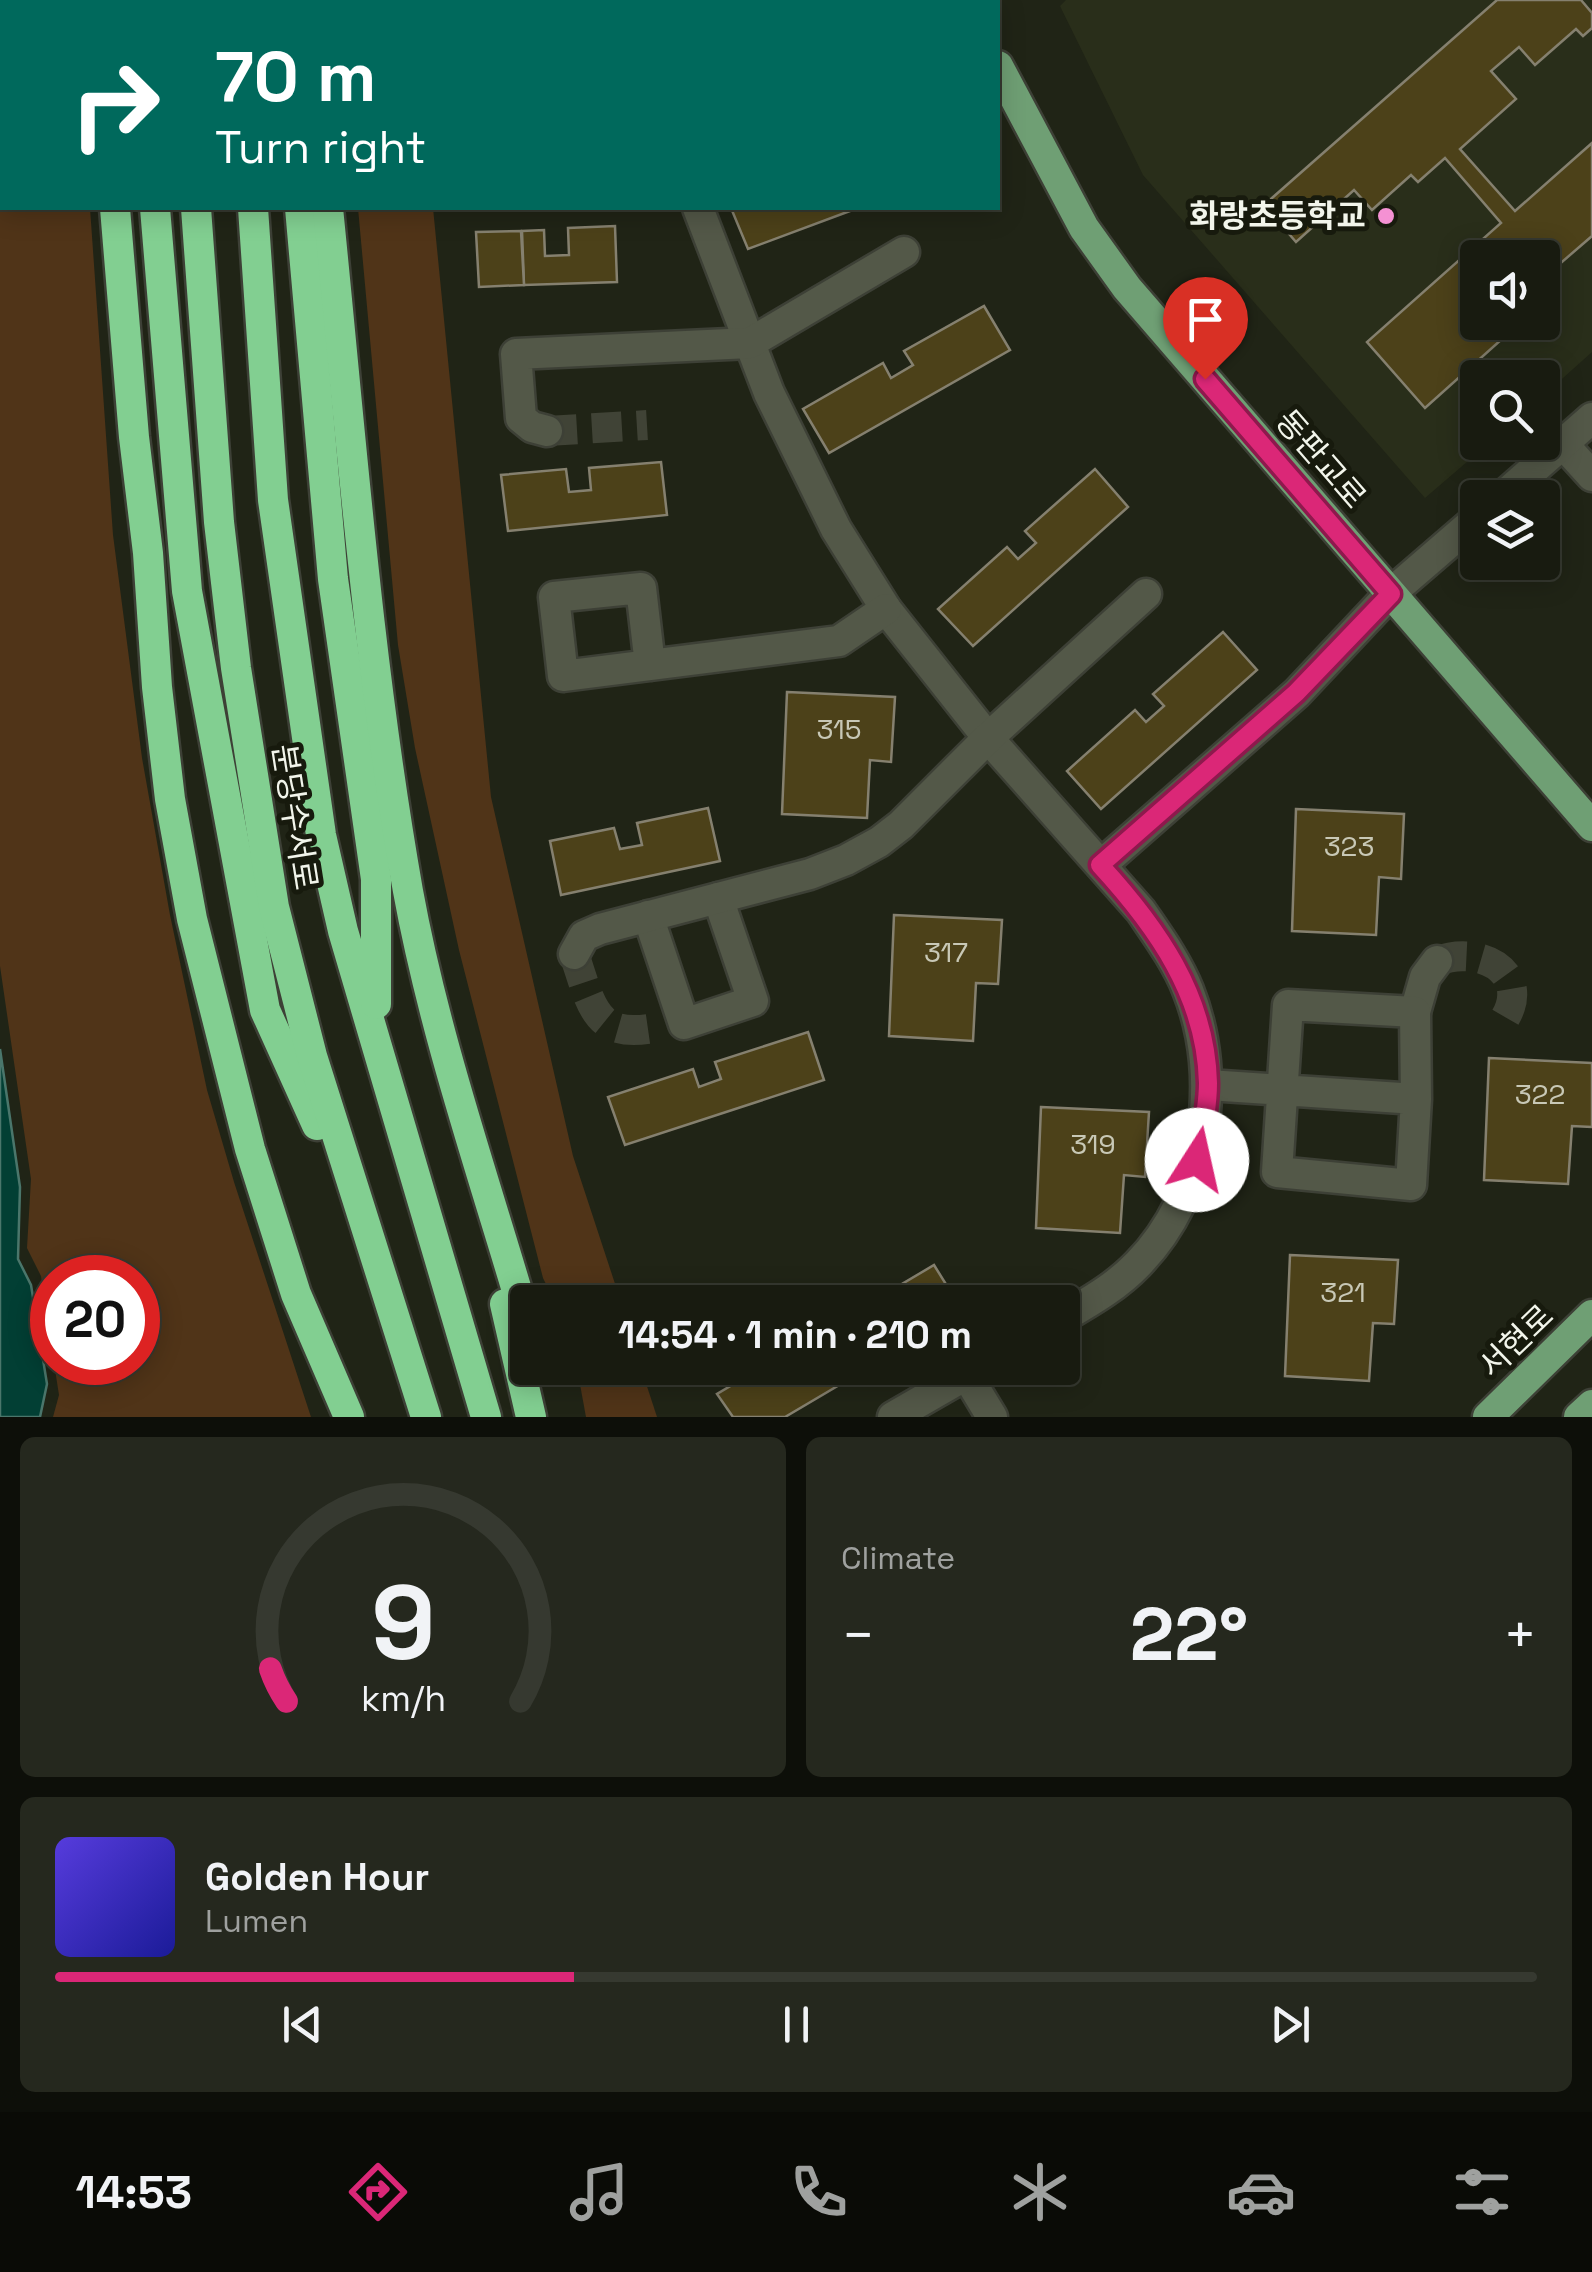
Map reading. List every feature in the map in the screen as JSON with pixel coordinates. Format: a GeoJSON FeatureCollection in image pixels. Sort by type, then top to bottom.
{"type":"FeatureCollection","features":[{"type":"Feature","properties":{"kind":"highway"},"geometry":{"type":"LineString","coordinates":[[115,210],[148,553],[156,687],[170,799],[192,919],[250,1149],[296,1294],[349,1417]]}},
{"type":"Feature","properties":{"kind":"highway"},"geometry":{"type":"LineString","coordinates":[[156,210],[187,591],[264,1010],[373,1245]]}},
{"type":"Feature","properties":{"kind":"highway","name":"분당수서로"},"geometry":{"type":"LineString","coordinates":[[196,210],[223,558],[274,908],[312,1056],[426,1417]]}},
{"type":"Feature","properties":{"kind":"highway","name":"분당수서로"},"geometry":{"type":"LineString","coordinates":[[252,210],[272,500],[326,854],[376,1042],[486,1417]]}},
{"type":"Feature","properties":{"kind":"highway"},"geometry":{"type":"LineString","coordinates":[[300,210],[333,579],[376,879],[376,1042]]}},
{"type":"Feature","properties":{"kind":"highway"},"geometry":{"type":"LineString","coordinates":[[328,210],[361,539],[408,892],[428,986],[515,1285]]}},
{"type":"Feature","properties":{"kind":"highway"},"geometry":{"type":"LineString","coordinates":[[497,1222],[500,1282],[531,1417]]}},
{"type":"Feature","properties":{"kind":"highway"},"geometry":{"type":"LineString","coordinates":[[544,1385],[553,1417]]}},
{"type":"Feature","properties":{"kind":"main road","name":"동판교로"},"geometry":{"type":"LineString","coordinates":[[1000,70],[1084,228],[1127,288],[1592,826]]}},
{"type":"Feature","properties":{"kind":"main road","name":"서현로"},"geometry":{"type":"LineString","coordinates":[[1488,1417],[1592,1315]]}},
{"type":"Feature","properties":{"kind":"main road"},"geometry":{"type":"LineString","coordinates":[[1579,1417],[1592,1404]]}},
{"type":"Feature","properties":{"kind":"lane"},"geometry":{"type":"LineString","coordinates":[[699,210],[769,392],[836,529],[886,609],[988,738],[1141,911],[1187,988],[1202,1035],[1208,1085],[1197,1160],[1164,1231],[1128,1274],[1080,1307]]}},
{"type":"Feature","properties":{"kind":"lane"},"geometry":{"type":"LineString","coordinates":[[546,431],[521,418],[516,354],[750,343],[904,252]]}},
{"type":"Feature","properties":{"kind":"lane"},"geometry":{"type":"LineString","coordinates":[[1522,480],[1592,418]]}},
{"type":"Feature","properties":{"kind":"lane"},"geometry":{"type":"LineString","coordinates":[[1563,444],[1592,476]]}},
{"type":"Feature","properties":{"kind":"lane"},"geometry":{"type":"LineString","coordinates":[[1100,865],[1296,693],[1391,594],[1460,534]]}},
{"type":"Feature","properties":{"kind":"lane"},"geometry":{"type":"LineString","coordinates":[[574,954],[584,936],[810,874],[879,842],[902,825],[988,738],[1146,594]]}},
{"type":"Feature","properties":{"kind":"lane"},"geometry":{"type":"LineString","coordinates":[[650,665],[839,641],[886,609]]}},
{"type":"Feature","properties":{"kind":"lane"},"geometry":{"type":"LineString","coordinates":[[648,916],[684,1024],[752,1001],[718,898]]}},
{"type":"Feature","properties":{"kind":"lane"},"geometry":{"type":"LineString","coordinates":[[1416,1012],[1288,1005],[1277,1172],[1411,1185],[1416,1012],[1425,977],[1437,961]]}},
{"type":"Feature","properties":{"kind":"lane"},"geometry":{"type":"LineString","coordinates":[[1208,1085],[1416,1099]]}},
{"type":"Feature","properties":{"kind":"lane"},"geometry":{"type":"LineString","coordinates":[[893,1417],[948,1385]]}},
{"type":"Feature","properties":{"kind":"lane"},"geometry":{"type":"LineString","coordinates":[[978,1385],[992,1417]]}},
{"type":"Feature","properties":{"kind":"shaded area","name":"화랑초등학교"},"geometry":{"type":"Polygon","coordinates":[[[1066,0],[1592,0],[1592,352],[1560,381],[1560,360],[1460,360],[1460,460],[1469,460],[1425,498],[1143,175],[1060,6],[1066,0]]]}},
{"type":"Feature","properties":{"kind":"shaded area"},"geometry":{"type":"Polygon","coordinates":[[[0,210],[90,210],[113,535],[142,758],[170,915],[207,1090],[311,1417],[53,1417],[57,1385],[160,1385],[160,1255],[30,1255],[27,1248],[31,1179],[0,966],[0,210]]]}},
{"type":"Feature","properties":{"kind":"shaded area"},"geometry":{"type":"Polygon","coordinates":[[[358,210],[433,210],[491,797],[573,1156],[615,1285],[546,1285],[543,1278],[459,950],[415,748],[398,645],[358,210]]]}},
{"type":"Feature","properties":{"kind":"shaded area"},"geometry":{"type":"Polygon","coordinates":[[[580,1385],[647,1385],[657,1417],[586,1417],[580,1385]]]}},
{"type":"Feature","properties":{"kind":"water"},"geometry":{"type":"Polygon","coordinates":[[[0,1049],[20,1187],[18,1259],[30,1283],[30,1385],[47,1385],[40,1417],[0,1417],[0,1049]]]}},
{"type":"Feature","properties":{"kind":"building"},"geometry":{"type":"Polygon","coordinates":[[[1497,0],[1581,0],[1592,13],[1592,28],[1583,36],[1576,29],[1535,65],[1519,47],[1491,71],[1516,99],[1460,149],[1515,211],[1592,143],[1592,236],[1560,264],[1560,240],[1482,240],[1501,223],[1445,158],[1418,182],[1411,175],[1372,210],[1354,190],[1296,242],[1264,205],[1497,0]]]}},
{"type":"Feature","properties":{"kind":"building"},"geometry":{"type":"Polygon","coordinates":[[[732,210],[853,210],[748,249],[732,210]]]}},
{"type":"Feature","properties":{"kind":"building"},"geometry":{"type":"Polygon","coordinates":[[[615,226],[617,282],[524,285],[522,231],[544,230],[545,256],[569,255],[568,228],[615,226]]]}},
{"type":"Feature","properties":{"kind":"building"},"geometry":{"type":"Polygon","coordinates":[[[521,231],[524,285],[479,287],[476,232],[521,231]]]}},
{"type":"Feature","properties":{"kind":"building"},"geometry":{"type":"Polygon","coordinates":[[[1460,259],[1460,340],[1501,340],[1479,360],[1460,360],[1460,377],[1425,408],[1367,342],[1460,259]]]}},
{"type":"Feature","properties":{"kind":"building"},"geometry":{"type":"Polygon","coordinates":[[[984,306],[1010,350],[829,453],[803,409],[883,363],[891,378],[913,365],[904,351],[984,306]]]}},
{"type":"Feature","properties":{"kind":"building"},"geometry":{"type":"Polygon","coordinates":[[[661,462],[667,515],[508,531],[501,475],[566,469],[569,492],[591,490],[589,468],[661,462]]]}},
{"type":"Feature","properties":{"kind":"building"},"geometry":{"type":"Polygon","coordinates":[[[1095,469],[1128,507],[973,646],[938,609],[1007,547],[1018,559],[1036,543],[1025,531],[1095,469]]]}},
{"type":"Feature","properties":{"kind":"building"},"geometry":{"type":"Polygon","coordinates":[[[1223,632],[1257,670],[1101,809],[1067,771],[1135,710],[1146,722],[1164,706],[1153,694],[1223,632]]]}},
{"type":"Feature","properties":{"kind":"building"},"geometry":{"type":"Polygon","coordinates":[[[787,692],[895,697],[891,762],[870,760],[867,818],[782,814],[787,692]]]}},
{"type":"Feature","properties":{"kind":"building"},"geometry":{"type":"Polygon","coordinates":[[[708,808],[720,861],[561,895],[550,841],[614,828],[620,849],[642,845],[637,823],[708,808]]]}},
{"type":"Feature","properties":{"kind":"building"},"geometry":{"type":"Polygon","coordinates":[[[1296,809],[1404,814],[1401,879],[1379,877],[1376,935],[1292,931],[1296,809]]]}},
{"type":"Feature","properties":{"kind":"building"},"geometry":{"type":"Polygon","coordinates":[[[894,915],[1002,920],[998,984],[976,983],[973,1041],[889,1036],[894,915]]]}},
{"type":"Feature","properties":{"kind":"building"},"geometry":{"type":"Polygon","coordinates":[[[808,1032],[824,1080],[625,1145],[608,1097],[693,1069],[699,1087],[721,1079],[715,1062],[808,1032]]]}},
{"type":"Feature","properties":{"kind":"building"},"geometry":{"type":"Polygon","coordinates":[[[1489,1058],[1592,1063],[1592,1127],[1572,1126],[1568,1184],[1484,1180],[1489,1058]]]}},
{"type":"Feature","properties":{"kind":"building"},"geometry":{"type":"Polygon","coordinates":[[[1041,1107],[1149,1112],[1145,1177],[1124,1175],[1120,1233],[1036,1228],[1041,1107]]]}},
{"type":"Feature","properties":{"kind":"building"},"geometry":{"type":"Polygon","coordinates":[[[1290,1255],[1398,1260],[1394,1324],[1373,1323],[1369,1381],[1285,1376],[1290,1255]]]}},
{"type":"Feature","properties":{"kind":"building"},"geometry":{"type":"Polygon","coordinates":[[[934,1265],[946,1285],[900,1285],[934,1265]]]}},
{"type":"Feature","properties":{"kind":"building"},"geometry":{"type":"Polygon","coordinates":[[[732,1385],[839,1385],[785,1417],[733,1417],[717,1394],[732,1385]]]}},
{"type":"Feature","properties":{"kind":"tunnel"},"geometry":{"type":"LineString","coordinates":[[547,431],[647,425]]}},
{"type":"Feature","properties":{"kind":"tunnel"},"geometry":{"type":"LineString","coordinates":[[574,954],[592,1004],[608,1024],[637,1030],[659,1027]]}},
{"type":"Feature","properties":{"kind":"tunnel"},"geometry":{"type":"LineString","coordinates":[[1437,961],[1473,957],[1501,969],[1512,994],[1509,1010],[1498,1028]]}},
{"type":"Feature","properties":{"kind":"place","name":"화랑초등학교"},"geometry":{"type":"Point","coordinates":[1386,216]}},
{"type":"Feature","properties":{"kind":"route"},"geometry":{"type":"LineString","coordinates":[[1197,1160],[1208,1085],[1198,1018],[1163,942],[1100,865],[1296,693],[1391,594],[1205,379]]}}]}
